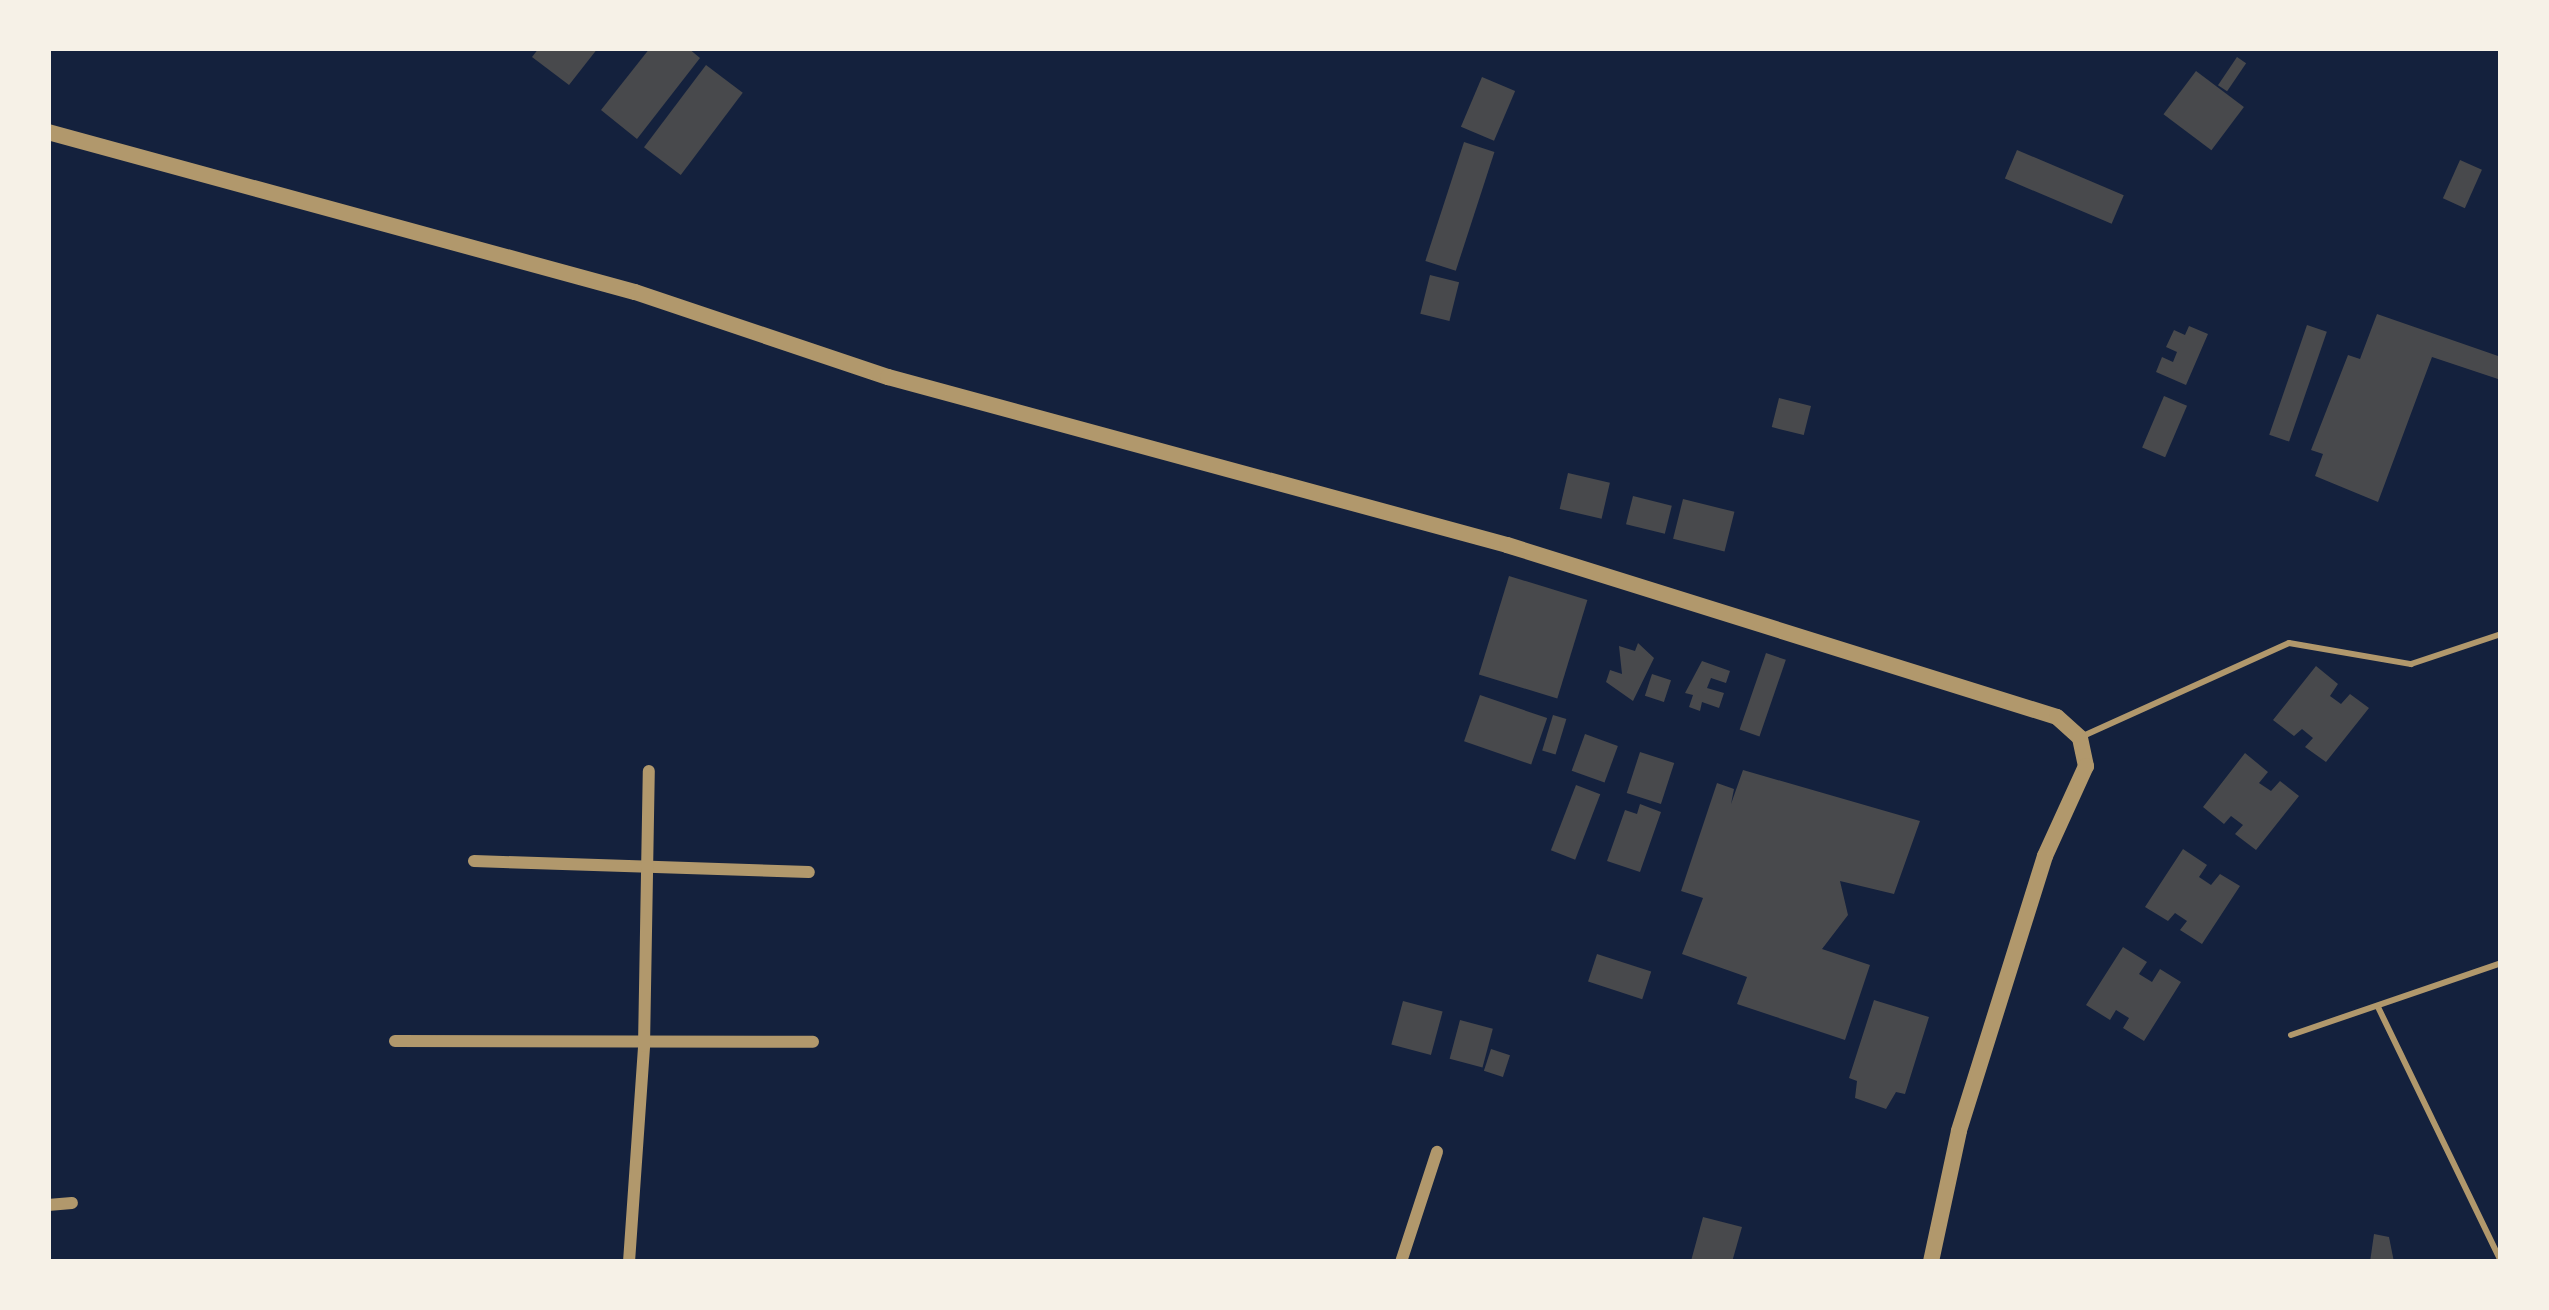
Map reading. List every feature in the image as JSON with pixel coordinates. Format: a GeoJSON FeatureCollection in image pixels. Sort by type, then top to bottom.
{"type":"FeatureCollection","features":[{"type":"Feature","properties":{"kind":"street"},"geometry":{"type":"LineString","coordinates":[[48,132],[635,292],[888,377],[1507,544],[2039,710],[2080,737],[2082,782],[2045,856],[1959,1130],[1931,1262]]}},
{"type":"Feature","properties":{"kind":"street"},"geometry":{"type":"LineString","coordinates":[[629,1262],[644,1046],[649,771]]}},
{"type":"Feature","properties":{"kind":"street"},"geometry":{"type":"LineString","coordinates":[[474,861],[809,872]]}},
{"type":"Feature","properties":{"kind":"street"},"geometry":{"type":"LineString","coordinates":[[395,1041],[644,1046],[813,1042]]}},
{"type":"Feature","properties":{"kind":"street"},"geometry":{"type":"LineString","coordinates":[[1401,1262],[1437,1152]]}},
{"type":"Feature","properties":{"kind":"street"},"geometry":{"type":"LineString","coordinates":[[48,1205],[72,1203]]}},
{"type":"Feature","properties":{"kind":"lane"},"geometry":{"type":"LineString","coordinates":[[2080,737],[2289,643],[2411,664],[2501,634]]}},
{"type":"Feature","properties":{"kind":"lane"},"geometry":{"type":"LineString","coordinates":[[2291,1035],[2501,963]]}},
{"type":"Feature","properties":{"kind":"lane"},"geometry":{"type":"LineString","coordinates":[[2378,1007],[2501,1262]]}},
{"type":"Feature","properties":{"kind":"building"},"geometry":{"type":"Polygon","coordinates":[[[539,48],[598,48],[569,85],[532,57],[539,48]]]}},
{"type":"Feature","properties":{"kind":"building"},"geometry":{"type":"Polygon","coordinates":[[[650,48],[688,48],[700,58],[637,139],[601,110],[650,48]]]}},
{"type":"Feature","properties":{"kind":"building"},"geometry":{"type":"Polygon","coordinates":[[[2237,57],[2246,63],[2227,91],[2218,85],[2237,57]]]}},
{"type":"Feature","properties":{"kind":"building"},"geometry":{"type":"Polygon","coordinates":[[[706,65],[743,93],[681,175],[644,147],[706,65]]]}},
{"type":"Feature","properties":{"kind":"building"},"geometry":{"type":"Polygon","coordinates":[[[2196,71],[2244,107],[2211,150],[2164,114],[2196,71]]]}},
{"type":"Feature","properties":{"kind":"building"},"geometry":{"type":"Polygon","coordinates":[[[1482,77],[1515,91],[1494,141],[1461,127],[1482,77]]]}},
{"type":"Feature","properties":{"kind":"building"},"geometry":{"type":"Polygon","coordinates":[[[1464,142],[1494,152],[1456,271],[1425,261],[1464,142]]]}},
{"type":"Feature","properties":{"kind":"building"},"geometry":{"type":"Polygon","coordinates":[[[2017,150],[2124,195],[2112,224],[2005,179],[2017,150]]]}},
{"type":"Feature","properties":{"kind":"building"},"geometry":{"type":"Polygon","coordinates":[[[2460,160],[2482,170],[2465,208],[2443,198],[2460,160]]]}},
{"type":"Feature","properties":{"kind":"building"},"geometry":{"type":"Polygon","coordinates":[[[1430,275],[1459,282],[1449,321],[1420,314],[1430,275]]]}},
{"type":"Feature","properties":{"kind":"building"},"geometry":{"type":"Polygon","coordinates":[[[2377,314],[2501,357],[2498,379],[2432,357],[2378,502],[2315,476],[2323,454],[2311,450],[2348,355],[2360,359],[2377,314]]]}},
{"type":"Feature","properties":{"kind":"building"},"geometry":{"type":"Polygon","coordinates":[[[2307,325],[2327,332],[2289,442],[2269,435],[2307,325]]]}},
{"type":"Feature","properties":{"kind":"building"},"geometry":{"type":"Polygon","coordinates":[[[2189,326],[2208,334],[2186,385],[2156,372],[2162,357],[2173,362],[2177,352],[2166,347],[2174,330],[2185,335],[2189,326]]]}},
{"type":"Feature","properties":{"kind":"building"},"geometry":{"type":"Polygon","coordinates":[[[2164,396],[2187,406],[2165,457],[2142,448],[2164,396]]]}},
{"type":"Feature","properties":{"kind":"building"},"geometry":{"type":"Polygon","coordinates":[[[1779,398],[1811,406],[1804,435],[1772,427],[1779,398]]]}},
{"type":"Feature","properties":{"kind":"building"},"geometry":{"type":"Polygon","coordinates":[[[1568,473],[1610,483],[1602,519],[1560,509],[1568,473]]]}},
{"type":"Feature","properties":{"kind":"building"},"geometry":{"type":"Polygon","coordinates":[[[1633,496],[1672,506],[1665,534],[1626,524],[1633,496]]]}},
{"type":"Feature","properties":{"kind":"building"},"geometry":{"type":"Polygon","coordinates":[[[1683,499],[1734,512],[1725,552],[1673,539],[1683,499]]]}},
{"type":"Feature","properties":{"kind":"building"},"geometry":{"type":"Polygon","coordinates":[[[1509,576],[1587,600],[1557,698],[1479,674],[1509,576]]]}},
{"type":"Feature","properties":{"kind":"building"},"geometry":{"type":"Polygon","coordinates":[[[1638,643],[1654,658],[1633,701],[1606,682],[1610,670],[1622,674],[1619,646],[1635,651],[1638,643]]]}},
{"type":"Feature","properties":{"kind":"building"},"geometry":{"type":"Polygon","coordinates":[[[1766,653],[1786,660],[1759,736],[1740,730],[1766,653]]]}},
{"type":"Feature","properties":{"kind":"building"},"geometry":{"type":"Polygon","coordinates":[[[1702,661],[1730,671],[1726,683],[1711,678],[1707,688],[1724,693],[1719,708],[1702,702],[1700,711],[1689,707],[1693,695],[1685,693],[1702,661]]]}},
{"type":"Feature","properties":{"kind":"building"},"geometry":{"type":"Polygon","coordinates":[[[2316,666],[2338,684],[2330,696],[2341,704],[2350,694],[2369,708],[2326,762],[2305,747],[2313,738],[2302,729],[2294,736],[2273,720],[2316,666]]]}},
{"type":"Feature","properties":{"kind":"building"},"geometry":{"type":"Polygon","coordinates":[[[1652,674],[1671,680],[1664,702],[1645,696],[1652,674]]]}},
{"type":"Feature","properties":{"kind":"building"},"geometry":{"type":"Polygon","coordinates":[[[1480,695],[1547,718],[1531,764],[1464,741],[1480,695]]]}},
{"type":"Feature","properties":{"kind":"building"},"geometry":{"type":"Polygon","coordinates":[[[1553,715],[1566,719],[1556,754],[1542,750],[1553,715]]]}},
{"type":"Feature","properties":{"kind":"building"},"geometry":{"type":"Polygon","coordinates":[[[1585,734],[1618,746],[1605,783],[1572,771],[1585,734]]]}},
{"type":"Feature","properties":{"kind":"building"},"geometry":{"type":"Polygon","coordinates":[[[1640,752],[1674,763],[1661,804],[1627,793],[1640,752]]]}},
{"type":"Feature","properties":{"kind":"building"},"geometry":{"type":"Polygon","coordinates":[[[2245,753],[2268,772],[2259,783],[2271,791],[2280,781],[2299,796],[2256,850],[2235,834],[2243,825],[2231,816],[2224,824],[2203,807],[2245,753]]]}},
{"type":"Feature","properties":{"kind":"building"},"geometry":{"type":"Polygon","coordinates":[[[1743,770],[1920,821],[1894,894],[1840,881],[1848,915],[1822,949],[1870,965],[1845,1040],[1737,1004],[1747,977],[1682,954],[1703,898],[1681,891],[1717,783],[1734,789],[1731,804],[1743,770]]]}},
{"type":"Feature","properties":{"kind":"building"},"geometry":{"type":"Polygon","coordinates":[[[1576,785],[1600,794],[1575,860],[1551,850],[1576,785]]]}},
{"type":"Feature","properties":{"kind":"building"},"geometry":{"type":"Polygon","coordinates":[[[1640,804],[1661,812],[1640,872],[1607,861],[1625,810],[1637,814],[1640,804]]]}},
{"type":"Feature","properties":{"kind":"building"},"geometry":{"type":"Polygon","coordinates":[[[2183,849],[2207,865],[2199,877],[2211,885],[2220,874],[2240,886],[2202,944],[2180,930],[2187,921],[2175,913],[2168,921],[2145,907],[2183,849]]]}},
{"type":"Feature","properties":{"kind":"building"},"geometry":{"type":"Polygon","coordinates":[[[2123,947],[2147,962],[2139,974],[2152,982],[2160,969],[2181,982],[2144,1041],[2123,1028],[2129,1018],[2116,1010],[2110,1020],[2086,1005],[2123,947]]]}},
{"type":"Feature","properties":{"kind":"building"},"geometry":{"type":"Polygon","coordinates":[[[1597,954],[1651,972],[1642,999],[1588,982],[1597,954]]]}},
{"type":"Feature","properties":{"kind":"building"},"geometry":{"type":"Polygon","coordinates":[[[1874,1000],[1929,1017],[1905,1094],[1896,1092],[1886,1109],[1855,1098],[1857,1081],[1849,1078],[1874,1000]]]}},
{"type":"Feature","properties":{"kind":"building"},"geometry":{"type":"Polygon","coordinates":[[[1403,1001],[1443,1012],[1431,1055],[1391,1044],[1403,1001]]]}},
{"type":"Feature","properties":{"kind":"building"},"geometry":{"type":"Polygon","coordinates":[[[1460,1020],[1493,1029],[1482,1067],[1450,1059],[1460,1020]]]}},
{"type":"Feature","properties":{"kind":"building"},"geometry":{"type":"Polygon","coordinates":[[[1491,1049],[1510,1055],[1503,1077],[1484,1071],[1491,1049]]]}},
{"type":"Feature","properties":{"kind":"building"},"geometry":{"type":"Polygon","coordinates":[[[1703,1217],[1742,1227],[1732,1262],[1691,1261],[1703,1217]]]}},
{"type":"Feature","properties":{"kind":"building"},"geometry":{"type":"Polygon","coordinates":[[[2374,1234],[2389,1237],[2394,1262],[2370,1262],[2374,1234]]]}}]}
